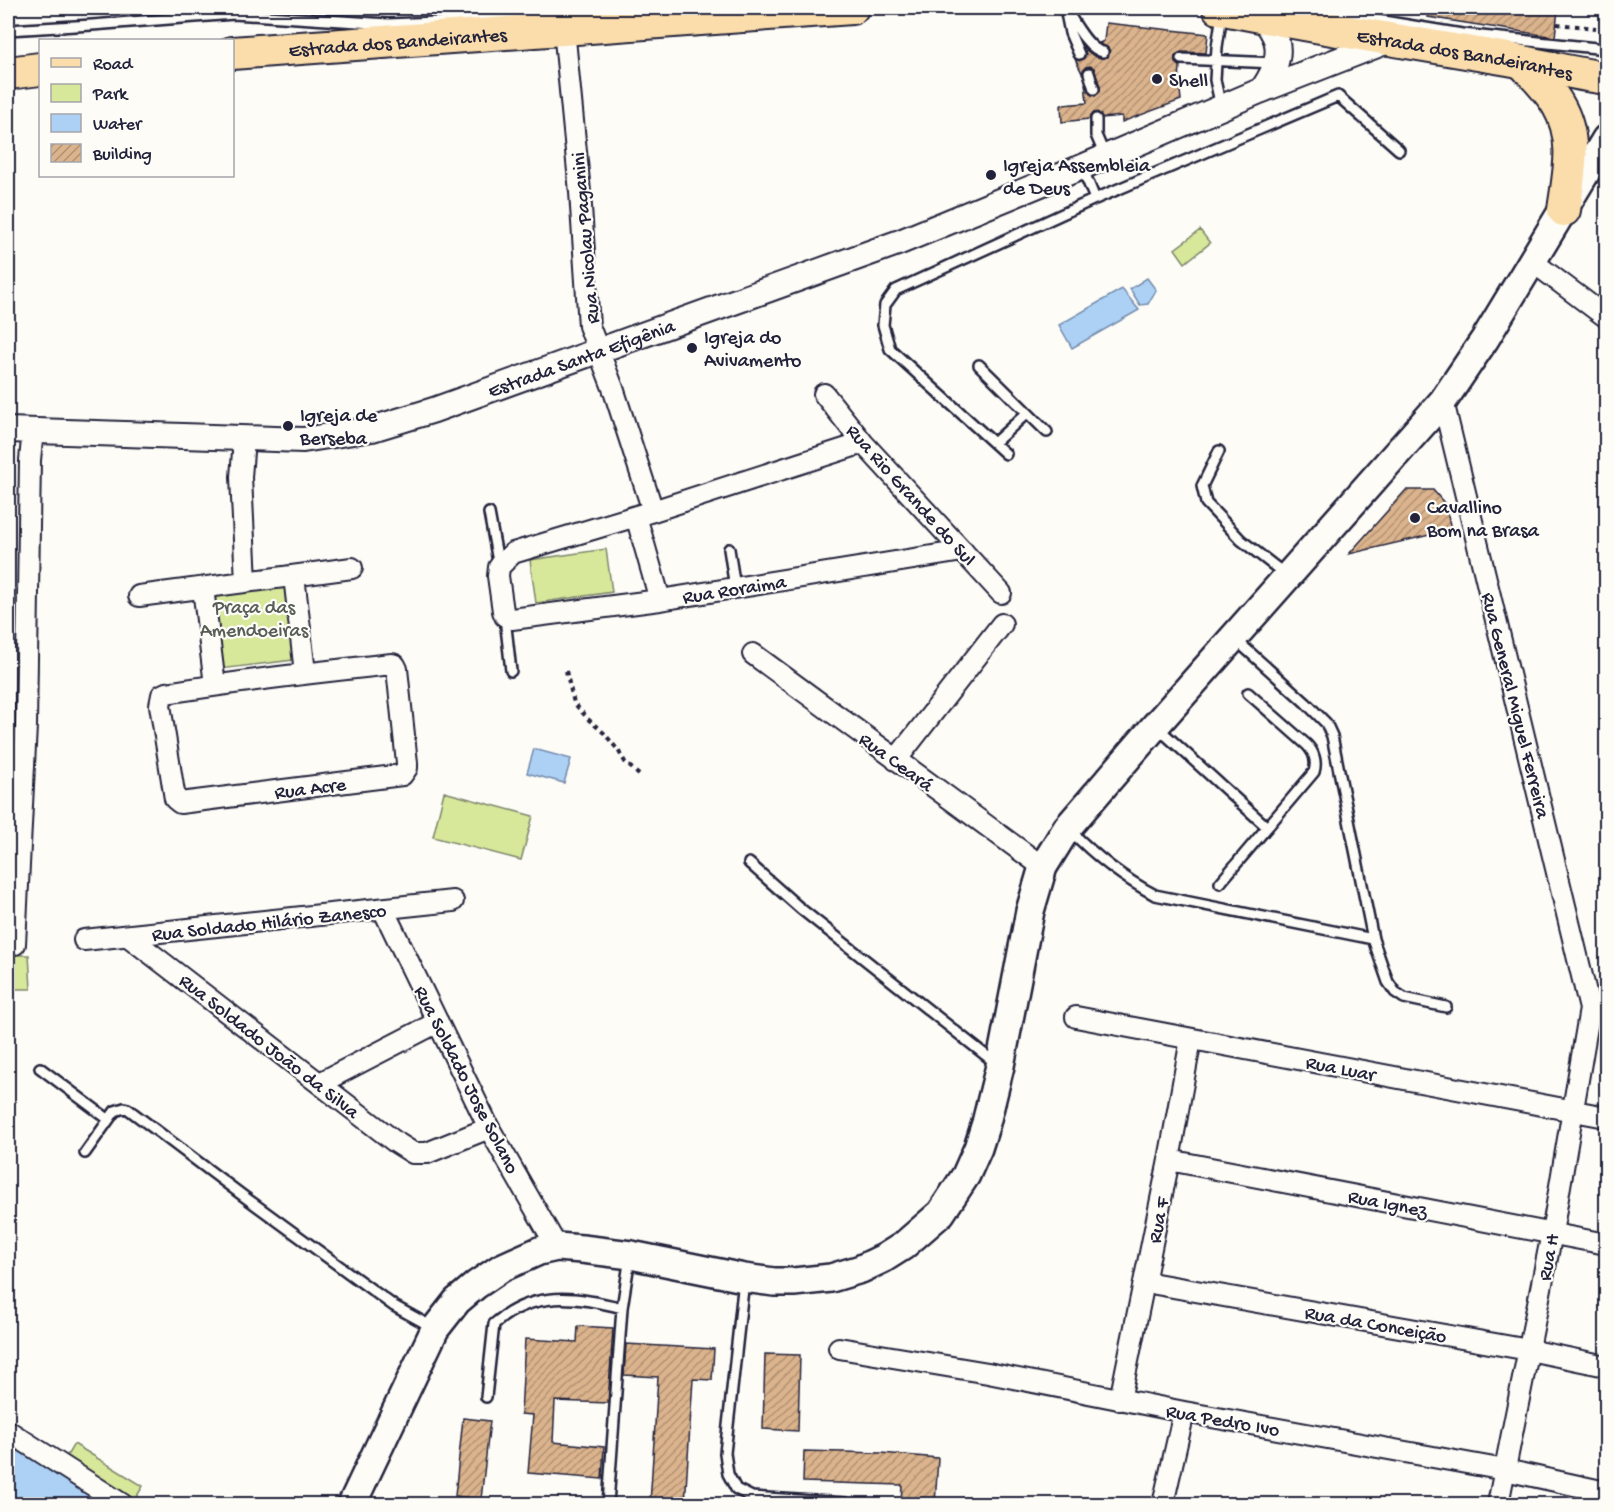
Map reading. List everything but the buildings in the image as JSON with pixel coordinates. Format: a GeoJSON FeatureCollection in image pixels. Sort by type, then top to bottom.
{"type":"FeatureCollection","features":[{"type":"Feature","properties":{"kind":"main road","name":"Estrada dos Bandeirantes"},"geometry":{"type":"LineString","coordinates":[[234,53],[852,8]]}},
{"type":"Feature","properties":{"kind":"main road","name":"Estrada dos Bandeirantes"},"geometry":{"type":"LineString","coordinates":[[1221,8],[1606,78]]}},
{"type":"Feature","properties":{"kind":"main road"},"geometry":{"type":"LineString","coordinates":[[1522,62],[1558,104],[1569,130],[1572,153],[1564,210]]}},
{"type":"Feature","properties":{"kind":"main road"},"geometry":{"type":"LineString","coordinates":[[8,73],[39,69]]}},
{"type":"Feature","properties":{"kind":"main road"},"geometry":{"type":"LineString","coordinates":[[352,1504],[435,1329],[457,1301],[501,1268],[539,1251],[557,1247],[631,1254],[744,1278],[774,1282],[831,1278],[861,1269],[903,1246],[941,1213],[966,1175],[978,1148],[1000,1066],[1030,911],[1043,867],[1067,828],[1443,401],[1533,262],[1606,139]]}},
{"type":"Feature","properties":{"kind":"main road"},"geometry":{"type":"LineString","coordinates":[[1564,210],[1606,179]]}},
{"type":"Feature","properties":{"kind":"street"},"geometry":{"type":"LineString","coordinates":[[1260,15],[1272,30],[1278,55],[1270,78],[1262,90]]}},
{"type":"Feature","properties":{"kind":"street","name":"Rua Nicolau Paganini"},"geometry":{"type":"LineString","coordinates":[[564,28],[580,192],[589,326],[613,388],[644,513],[660,600]]}},
{"type":"Feature","properties":{"kind":"street","name":"Estrada Santa Efigênia"},"geometry":{"type":"LineString","coordinates":[[8,430],[303,440],[372,429],[434,410],[900,242],[1262,90],[1390,40]]}},
{"type":"Feature","properties":{"kind":"street"},"geometry":{"type":"LineString","coordinates":[[1533,262],[1606,317]]}},
{"type":"Feature","properties":{"kind":"street","name":"Rua Rio Grande do Sul"},"geometry":{"type":"LineString","coordinates":[[824,394],[863,443],[1001,593]]}},
{"type":"Feature","properties":{"kind":"street","name":"Rua General Miguel Ferreira"},"geometry":{"type":"LineString","coordinates":[[1443,401],[1598,1007]]}},
{"type":"Feature","properties":{"kind":"street"},"geometry":{"type":"LineString","coordinates":[[15,944],[26,726],[30,460],[33,430]]}},
{"type":"Feature","properties":{"kind":"street"},"geometry":{"type":"LineString","coordinates":[[244,439],[241,477],[246,582]]}},
{"type":"Feature","properties":{"kind":"street"},"geometry":{"type":"LineString","coordinates":[[507,617],[503,610],[498,576],[500,567],[513,552],[863,443]]}},
{"type":"Feature","properties":{"kind":"street","name":"Rua Roraima"},"geometry":{"type":"LineString","coordinates":[[507,617],[512,620],[660,600],[963,551]]}},
{"type":"Feature","properties":{"kind":"street"},"geometry":{"type":"LineString","coordinates":[[139,596],[352,568]]}},
{"type":"Feature","properties":{"kind":"street"},"geometry":{"type":"LineString","coordinates":[[294,576],[305,673]]}},
{"type":"Feature","properties":{"kind":"street"},"geometry":{"type":"LineString","coordinates":[[202,588],[214,685]]}},
{"type":"Feature","properties":{"kind":"street"},"geometry":{"type":"LineString","coordinates":[[896,760],[1002,624]]}},
{"type":"Feature","properties":{"kind":"street","name":"Rua Ceará"},"geometry":{"type":"LineString","coordinates":[[753,654],[1043,867]]}},
{"type":"Feature","properties":{"kind":"street","name":"Rua Acre"},"geometry":{"type":"LineString","coordinates":[[395,665],[398,669],[407,768],[402,775],[177,802],[173,793],[160,700],[166,693],[214,685],[305,673],[395,665]]}},
{"type":"Feature","properties":{"kind":"street","name":"Rua Soldado Hilário Zanesco"},"geometry":{"type":"LineString","coordinates":[[84,940],[453,901]]}},
{"type":"Feature","properties":{"kind":"street","name":"Rua Soldado Jose Solano"},"geometry":{"type":"LineString","coordinates":[[383,909],[489,1128],[557,1247]]}},
{"type":"Feature","properties":{"kind":"street","name":"Rua Soldado João da Silva"},"geometry":{"type":"LineString","coordinates":[[128,936],[394,1141],[413,1153],[427,1153],[489,1128]]}},
{"type":"Feature","properties":{"kind":"street","name":"Rua H"},"geometry":{"type":"LineString","coordinates":[[1498,1504],[1574,1111],[1598,1007]]}},
{"type":"Feature","properties":{"kind":"street","name":"Rua Luar"},"geometry":{"type":"LineString","coordinates":[[1076,1017],[1606,1117]]}},
{"type":"Feature","properties":{"kind":"street"},"geometry":{"type":"LineString","coordinates":[[320,1083],[438,1022]]}},
{"type":"Feature","properties":{"kind":"street","name":"Rua F"},"geometry":{"type":"LineString","coordinates":[[1120,1400],[1191,1039]]}},
{"type":"Feature","properties":{"kind":"street","name":"Rua Ignez"},"geometry":{"type":"LineString","coordinates":[[1169,1160],[1606,1244]]}},
{"type":"Feature","properties":{"kind":"street","name":"Rua da Conceição"},"geometry":{"type":"LineString","coordinates":[[1145,1282],[1529,1350],[1606,1366]]}},
{"type":"Feature","properties":{"kind":"street","name":"Rua Pedro Ivo"},"geometry":{"type":"LineString","coordinates":[[840,1348],[988,1373],[1184,1412],[1506,1470],[1606,1492]]}},
{"type":"Feature","properties":{"kind":"street"},"geometry":{"type":"LineString","coordinates":[[1163,1504],[1184,1412]]}},
{"type":"Feature","properties":{"kind":"street"},"geometry":{"type":"LineString","coordinates":[[8,1431],[122,1504]]}},
{"type":"Feature","properties":{"kind":"lane"},"geometry":{"type":"LineString","coordinates":[[8,30],[92,26],[234,14],[388,24],[461,21],[613,8]]}},
{"type":"Feature","properties":{"kind":"lane"},"geometry":{"type":"LineString","coordinates":[[1065,8],[1089,43],[1099,52],[1103,52]]}},
{"type":"Feature","properties":{"kind":"lane"},"geometry":{"type":"LineString","coordinates":[[1065,8],[1070,33],[1079,54]]}},
{"type":"Feature","properties":{"kind":"lane"},"geometry":{"type":"LineString","coordinates":[[1221,8],[1215,80],[1221,108]]}},
{"type":"Feature","properties":{"kind":"lane"},"geometry":{"type":"LineString","coordinates":[[1318,8],[1462,34],[1606,49]]}},
{"type":"Feature","properties":{"kind":"lane"},"geometry":{"type":"LineString","coordinates":[[1181,59],[1276,63]]}},
{"type":"Feature","properties":{"kind":"lane"},"geometry":{"type":"LineString","coordinates":[[1089,73],[1094,89]]}},
{"type":"Feature","properties":{"kind":"lane"},"geometry":{"type":"LineString","coordinates":[[1006,454],[890,349],[883,326],[885,305],[896,290],[1095,199],[1338,96],[1399,150]]}},
{"type":"Feature","properties":{"kind":"lane"},"geometry":{"type":"LineString","coordinates":[[1096,118],[1096,135],[1105,157]]}},
{"type":"Feature","properties":{"kind":"lane"},"geometry":{"type":"LineString","coordinates":[[1082,167],[1095,199]]}},
{"type":"Feature","properties":{"kind":"lane"},"geometry":{"type":"LineString","coordinates":[[979,365],[1047,432]]}},
{"type":"Feature","properties":{"kind":"lane"},"geometry":{"type":"LineString","coordinates":[[994,443],[1027,413]]}},
{"type":"Feature","properties":{"kind":"lane"},"geometry":{"type":"LineString","coordinates":[[1219,451],[1202,486],[1206,503],[1240,540],[1288,577]]}},
{"type":"Feature","properties":{"kind":"lane"},"geometry":{"type":"LineString","coordinates":[[489,513],[500,567]]}},
{"type":"Feature","properties":{"kind":"lane"},"geometry":{"type":"LineString","coordinates":[[729,549],[735,588]]}},
{"type":"Feature","properties":{"kind":"lane"},"geometry":{"type":"LineString","coordinates":[[507,617],[511,671]]}},
{"type":"Feature","properties":{"kind":"lane"},"geometry":{"type":"LineString","coordinates":[[1234,638],[1306,703],[1326,723],[1332,736],[1373,939],[1388,982],[1395,992],[1404,998],[1446,1007]]}},
{"type":"Feature","properties":{"kind":"lane"},"geometry":{"type":"LineString","coordinates":[[1220,883],[1314,772],[1316,765],[1312,750],[1248,693]]}},
{"type":"Feature","properties":{"kind":"lane"},"geometry":{"type":"LineString","coordinates":[[1155,726],[1267,827]]}},
{"type":"Feature","properties":{"kind":"lane"},"geometry":{"type":"LineString","coordinates":[[1067,828],[1090,851],[1135,885],[1155,895],[1373,939]]}},
{"type":"Feature","properties":{"kind":"lane"},"geometry":{"type":"LineString","coordinates":[[749,863],[801,909],[1000,1066]]}},
{"type":"Feature","properties":{"kind":"lane"},"geometry":{"type":"LineString","coordinates":[[40,1068],[108,1119]]}},
{"type":"Feature","properties":{"kind":"lane"},"geometry":{"type":"LineString","coordinates":[[85,1153],[115,1111],[129,1109],[242,1196],[394,1306],[435,1329]]}},
{"type":"Feature","properties":{"kind":"lane"},"geometry":{"type":"LineString","coordinates":[[608,1504],[622,1308],[631,1254]]}},
{"type":"Feature","properties":{"kind":"lane"},"geometry":{"type":"LineString","coordinates":[[744,1278],[725,1453],[728,1474],[736,1489],[752,1497],[846,1503]]}},
{"type":"Feature","properties":{"kind":"lane"},"geometry":{"type":"LineString","coordinates":[[486,1397],[494,1324],[505,1314],[528,1303],[552,1298],[596,1301],[622,1308]]}},
{"type":"Feature","properties":{"kind":"path"},"geometry":{"type":"LineString","coordinates":[[1557,24],[1596,28]]}},
{"type":"Feature","properties":{"kind":"path"},"geometry":{"type":"LineString","coordinates":[[566,671],[574,703],[604,733],[625,762],[640,776]]}},
{"type":"Feature","properties":{"kind":"green space"},"geometry":{"type":"Polygon","coordinates":[[[1200,230],[1210,243],[1185,263],[1175,249],[1200,230]]]}},
{"type":"Feature","properties":{"kind":"green space"},"geometry":{"type":"Polygon","coordinates":[[[606,549],[612,592],[536,603],[530,560],[606,549]]]}},
{"type":"Feature","properties":{"kind":"green space","name":"Praça das Amendoeiras"},"geometry":{"type":"Polygon","coordinates":[[[289,565],[301,659],[220,669],[208,576],[289,565]]]}},
{"type":"Feature","properties":{"kind":"green space"},"geometry":{"type":"Polygon","coordinates":[[[444,792],[533,816],[521,860],[433,837],[444,792]]]}},
{"type":"Feature","properties":{"kind":"green space"},"geometry":{"type":"Polygon","coordinates":[[[8,955],[29,955],[31,989],[8,989],[8,955]]]}},
{"type":"Feature","properties":{"kind":"green space"},"geometry":{"type":"Polygon","coordinates":[[[74,1444],[143,1486],[134,1501],[65,1459],[74,1444]]]}},
{"type":"Feature","properties":{"kind":"water"},"geometry":{"type":"Polygon","coordinates":[[[1147,278],[1156,290],[1148,304],[1140,305],[1130,289],[1147,278]]]}},
{"type":"Feature","properties":{"kind":"water"},"geometry":{"type":"Polygon","coordinates":[[[1122,289],[1139,310],[1072,348],[1059,325],[1122,289]]]}},
{"type":"Feature","properties":{"kind":"water"},"geometry":{"type":"Polygon","coordinates":[[[534,749],[571,759],[564,783],[527,773],[534,749]]]}},
{"type":"Feature","properties":{"kind":"water"},"geometry":{"type":"Polygon","coordinates":[[[8,1440],[113,1504],[8,1504],[8,1440]]]}},
{"type":"Feature","properties":{"kind":"place","name":"Shell"},"geometry":{"type":"Point","coordinates":[1157,79]}},
{"type":"Feature","properties":{"kind":"place","name":"Igreja Assembleia de Deus"},"geometry":{"type":"Point","coordinates":[991,175]}},
{"type":"Feature","properties":{"kind":"place","name":"Igreja do Avivamento"},"geometry":{"type":"Point","coordinates":[692,348]}},
{"type":"Feature","properties":{"kind":"place","name":"Igreja de Berseba"},"geometry":{"type":"Point","coordinates":[288,426]}},
{"type":"Feature","properties":{"kind":"place","name":"Cavallino Bom na Brasa"},"geometry":{"type":"Point","coordinates":[1415,518]}}]}
